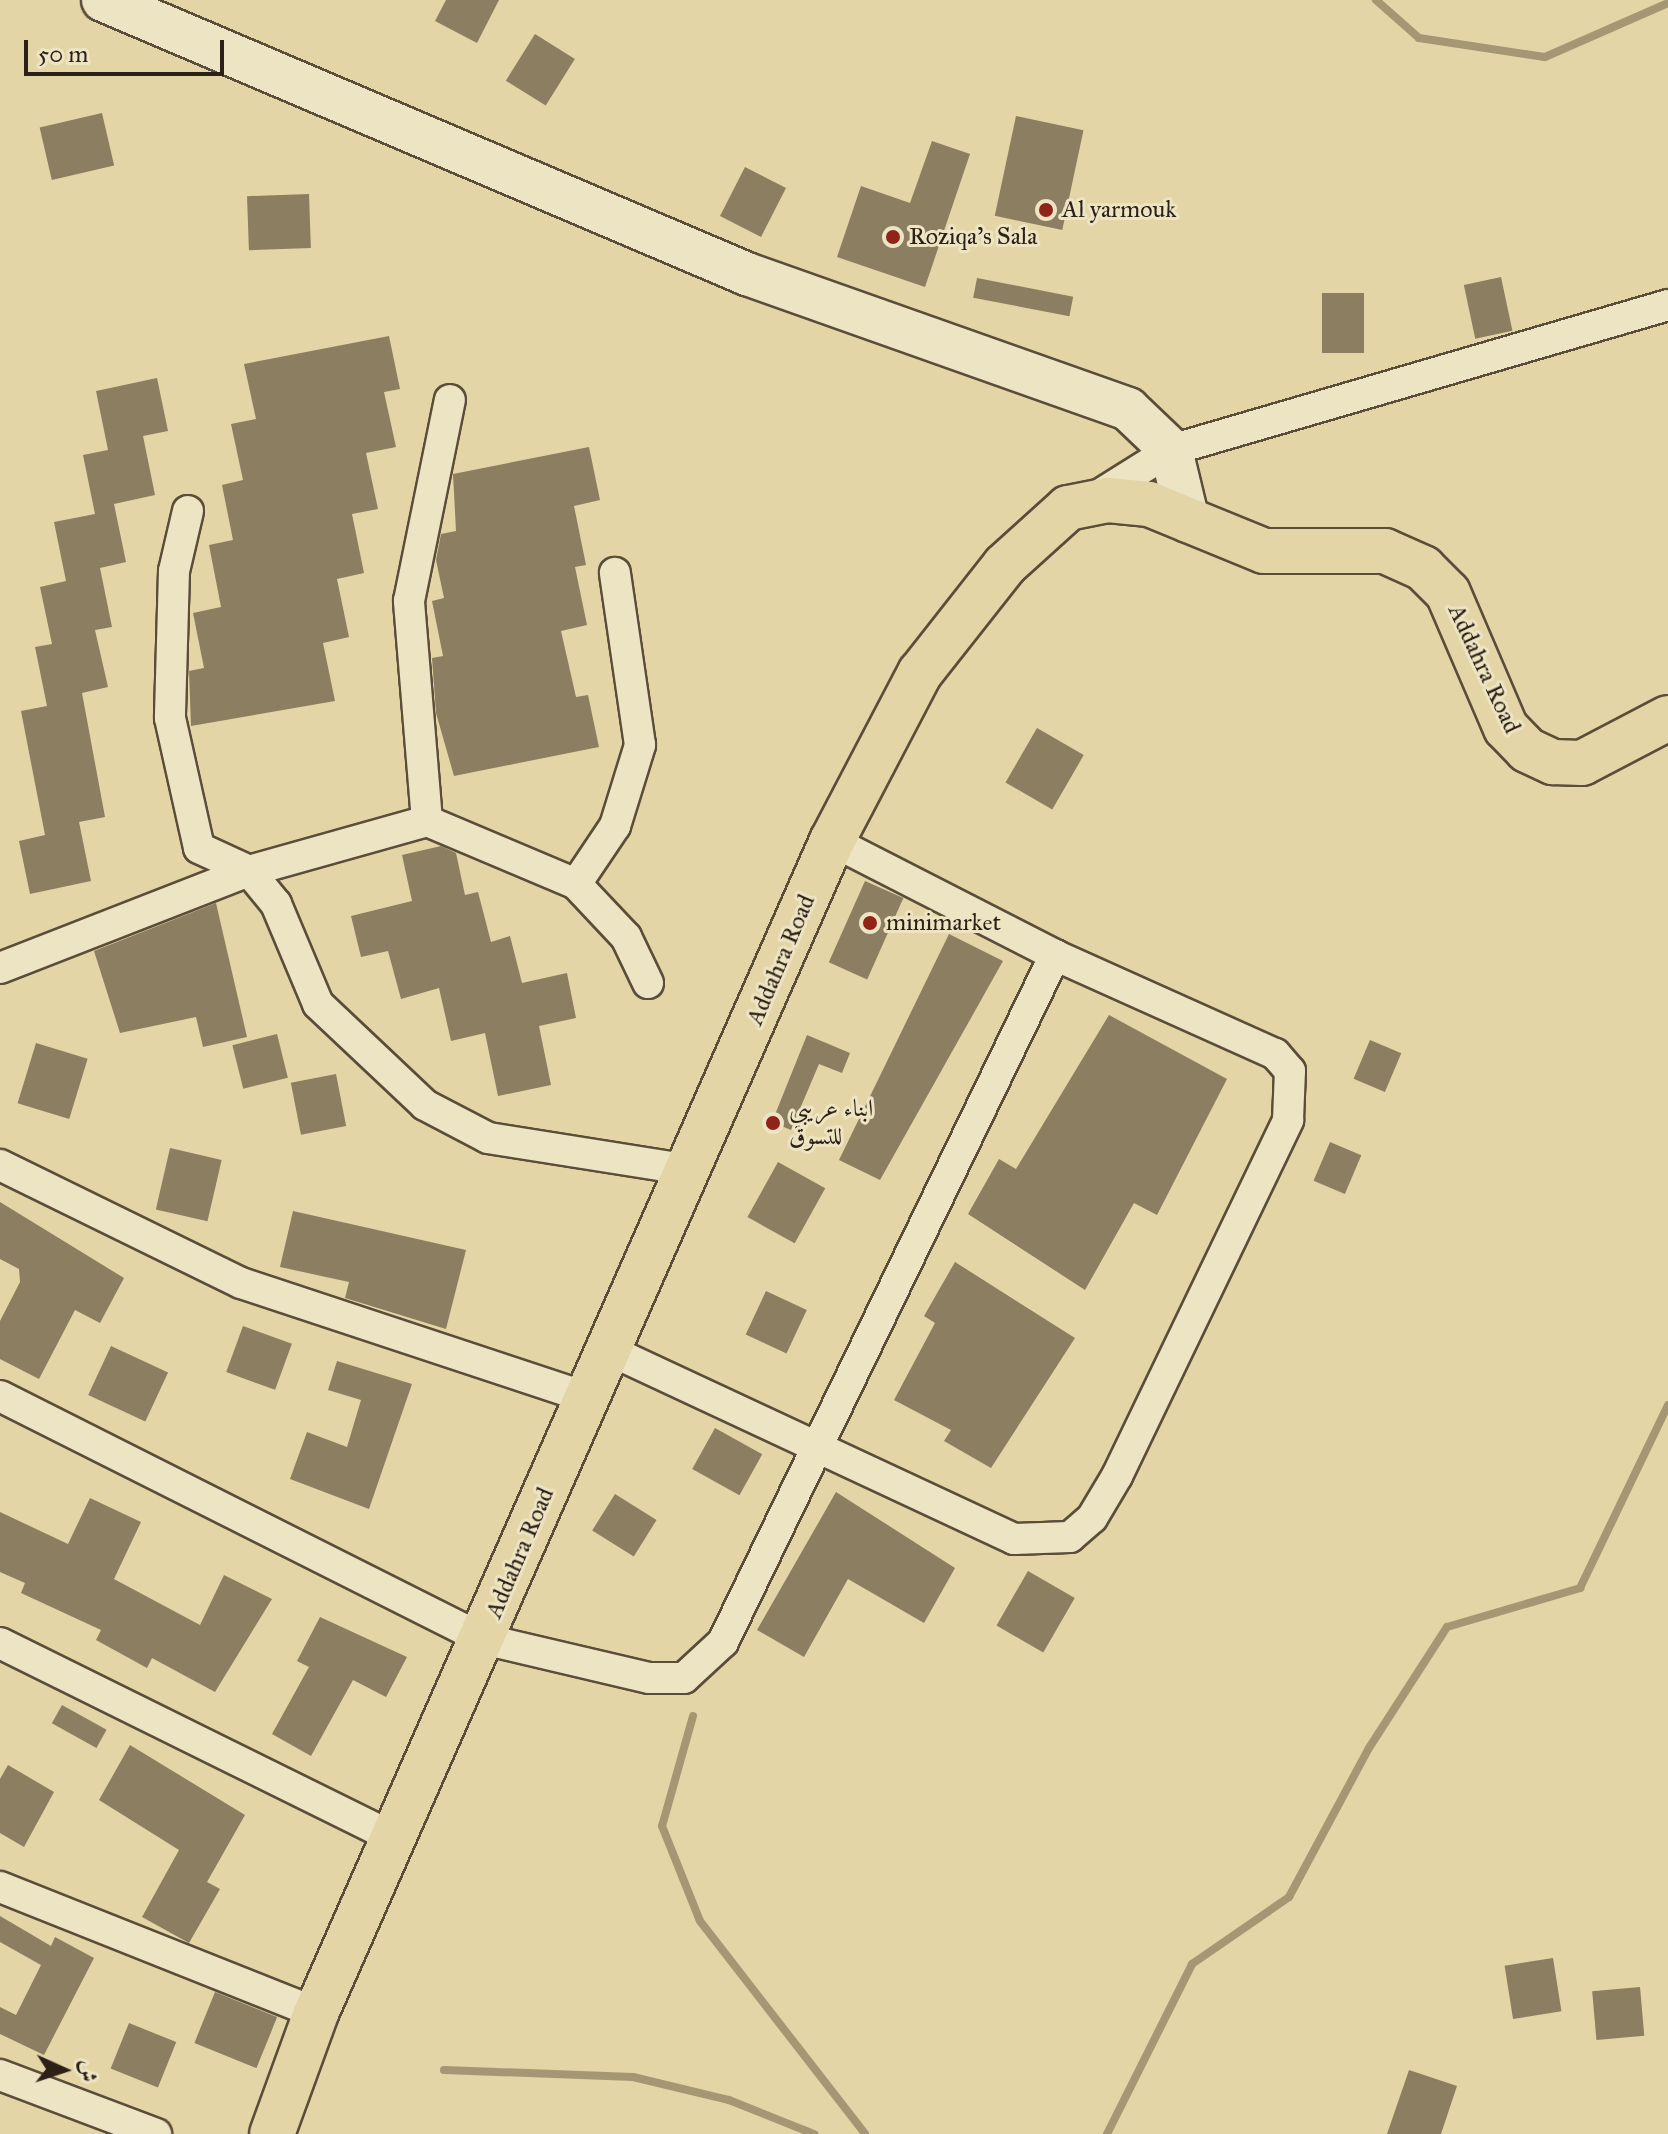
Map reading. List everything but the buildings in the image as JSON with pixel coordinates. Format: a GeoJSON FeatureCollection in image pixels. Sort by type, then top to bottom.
{"type":"FeatureCollection","features":[{"type":"Feature","properties":{"kind":"main road","name":"Addahra Road"},"geometry":{"type":"LineString","coordinates":[[272,2134],[316,2013],[483,1639],[586,1397],[611,1351],[832,841],[895,713],[947,634],[1036,536],[1068,508],[1088,502],[1149,504],[1264,551],[1364,549],[1423,568],[1458,608],[1506,728],[1540,758],[1596,759],[1668,718]]}},
{"type":"Feature","properties":{"kind":"street"},"geometry":{"type":"LineString","coordinates":[[103,0],[747,274],[1128,409],[1171,450],[1188,521]]}},
{"type":"Feature","properties":{"kind":"street"},"geometry":{"type":"LineString","coordinates":[[1088,502],[1171,450],[1668,305]]}},
{"type":"Feature","properties":{"kind":"street"},"geometry":{"type":"LineString","coordinates":[[427,821],[409,601],[450,400]]}},
{"type":"Feature","properties":{"kind":"street"},"geometry":{"type":"LineString","coordinates":[[188,511],[174,571],[170,718],[199,848],[249,871],[276,904],[318,1004],[425,1105],[488,1138],[689,1170]]}},
{"type":"Feature","properties":{"kind":"street"},"geometry":{"type":"LineString","coordinates":[[576,884],[615,826],[640,745],[615,573]]}},
{"type":"Feature","properties":{"kind":"street"},"geometry":{"type":"LineString","coordinates":[[0,968],[249,871],[427,821],[576,884],[626,937],[648,983]]}},
{"type":"Feature","properties":{"kind":"street"},"geometry":{"type":"LineString","coordinates":[[611,1351],[823,1444],[1014,1539],[1070,1537],[1092,1518],[1117,1476],[1281,1134],[1294,1095],[1290,1071],[1275,1054],[1055,955],[832,841]]}},
{"type":"Feature","properties":{"kind":"street"},"geometry":{"type":"LineString","coordinates":[[0,1396],[483,1639],[649,1678],[684,1678],[723,1642],[823,1444],[1055,955]]}},
{"type":"Feature","properties":{"kind":"street"},"geometry":{"type":"LineString","coordinates":[[0,1165],[241,1283],[586,1397]]}},
{"type":"Feature","properties":{"kind":"street"},"geometry":{"type":"LineString","coordinates":[[0,1643],[394,1838]]}},
{"type":"Feature","properties":{"kind":"street"},"geometry":{"type":"LineString","coordinates":[[0,1887],[316,2013]]}},
{"type":"Feature","properties":{"kind":"street"},"geometry":{"type":"LineString","coordinates":[[0,2075],[156,2134]]}},
{"type":"Feature","properties":{"kind":"waterway"},"geometry":{"type":"LineString","coordinates":[[1376,0],[1419,38],[1545,57],[1668,3]]}},
{"type":"Feature","properties":{"kind":"waterway"},"geometry":{"type":"LineString","coordinates":[[1107,2134],[1192,1964],[1289,1897],[1369,1748],[1447,1627],[1580,1588],[1668,1405]]}},
{"type":"Feature","properties":{"kind":"waterway"},"geometry":{"type":"LineString","coordinates":[[693,1716],[662,1826],[700,1921],[865,2134]]}},
{"type":"Feature","properties":{"kind":"waterway"},"geometry":{"type":"LineString","coordinates":[[444,2070],[633,2077],[729,2100],[814,2134]]}},
{"type":"Feature","properties":{"kind":"place","name":"Al yarmouk"},"geometry":{"type":"Point","coordinates":[1046,210]}},
{"type":"Feature","properties":{"kind":"place","name":"Roziqa’s Sala"},"geometry":{"type":"Point","coordinates":[893,237]}},
{"type":"Feature","properties":{"kind":"place","name":"minimarket"},"geometry":{"type":"Point","coordinates":[870,923]}},
{"type":"Feature","properties":{"kind":"place","name":"ابناء عريبي للتسوق"},"geometry":{"type":"Point","coordinates":[773,1123]}}]}
